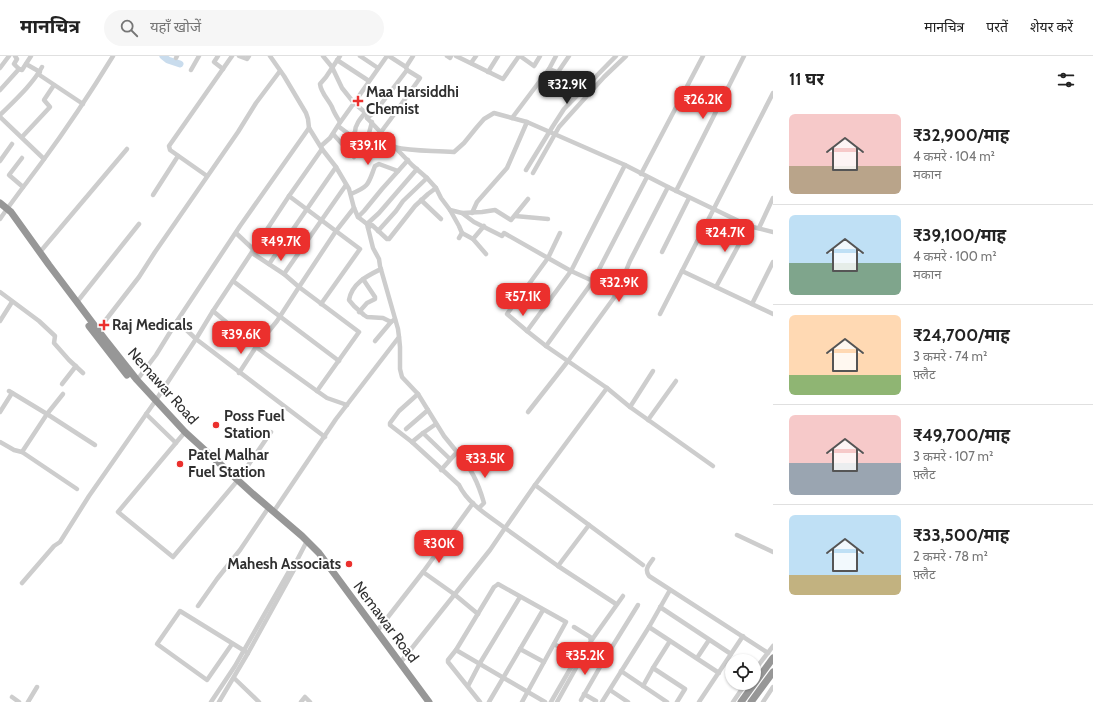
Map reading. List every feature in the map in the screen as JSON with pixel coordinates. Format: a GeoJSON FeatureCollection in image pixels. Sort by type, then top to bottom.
{"type":"FeatureCollection","features":[{"type":"Feature","properties":{"kind":"highway","name":"Nemawar Road"},"geometry":{"type":"LineString","coordinates":[[0,203],[4,209],[11,212],[23,232],[121,367],[184,434],[319,554],[429,702]]}},
{"type":"Feature","properties":{"kind":"highway","name":"Nemawar Road"},"geometry":{"type":"LineString","coordinates":[[23,232],[40,252],[98,330],[104,342],[154,402]]}},
{"type":"Feature","properties":{"kind":"highway","name":"Nemawar Road"},"geometry":{"type":"LineString","coordinates":[[306,542],[424,702]]}},
{"type":"Feature","properties":{"kind":"highway"},"geometry":{"type":"LineString","coordinates":[[741,702],[770,655]]}},
{"type":"Feature","properties":{"kind":"highway"},"geometry":{"type":"LineString","coordinates":[[751,702],[773,672]]}},
{"type":"Feature","properties":{"kind":"street"},"geometry":{"type":"LineString","coordinates":[[0,68],[9,56]]}},
{"type":"Feature","properties":{"kind":"street"},"geometry":{"type":"LineString","coordinates":[[15,56],[17,58],[14,64],[19,69]]}},
{"type":"Feature","properties":{"kind":"street"},"geometry":{"type":"LineString","coordinates":[[0,90],[19,69],[22,70],[31,56]]}},
{"type":"Feature","properties":{"kind":"street"},"geometry":{"type":"LineString","coordinates":[[0,219],[4,209],[23,187],[83,104],[113,56]]}},
{"type":"Feature","properties":{"kind":"street"},"geometry":{"type":"LineString","coordinates":[[191,70],[199,56]]}},
{"type":"Feature","properties":{"kind":"street"},"geometry":{"type":"LineString","coordinates":[[218,56],[214,62],[223,69]]}},
{"type":"Feature","properties":{"kind":"street"},"geometry":{"type":"LineString","coordinates":[[207,176],[170,150],[169,146],[232,56]]}},
{"type":"Feature","properties":{"kind":"street"},"geometry":{"type":"LineString","coordinates":[[239,56],[245,59],[249,56]]}},
{"type":"Feature","properties":{"kind":"street"},"geometry":{"type":"LineString","coordinates":[[270,56],[306,113],[309,128],[336,167],[349,190],[358,217],[367,226],[373,248],[379,259],[393,321],[398,329],[400,372],[402,377],[418,394],[444,436],[466,462],[474,475],[481,491],[484,503],[479,508]]}},
{"type":"Feature","properties":{"kind":"street"},"geometry":{"type":"LineString","coordinates":[[323,56],[332,67],[342,88],[354,103],[394,147],[436,188],[462,233],[473,239],[486,254]]}},
{"type":"Feature","properties":{"kind":"street"},"geometry":{"type":"LineString","coordinates":[[360,56],[378,68]]}},
{"type":"Feature","properties":{"kind":"street"},"geometry":{"type":"LineString","coordinates":[[22,583],[54,546],[60,542],[89,496],[196,339],[213,310],[289,196],[378,68],[388,56],[420,78],[381,132]]}},
{"type":"Feature","properties":{"kind":"street"},"geometry":{"type":"LineString","coordinates":[[351,137],[355,132],[355,128],[358,123],[368,118],[375,112],[406,69],[412,56]]}},
{"type":"Feature","properties":{"kind":"street"},"geometry":{"type":"LineString","coordinates":[[447,56],[450,58],[451,56]]}},
{"type":"Feature","properties":{"kind":"street"},"geometry":{"type":"LineString","coordinates":[[456,56],[503,79],[520,56],[534,66],[540,56]]}},
{"type":"Feature","properties":{"kind":"street"},"geometry":{"type":"LineString","coordinates":[[471,63],[476,56]]}},
{"type":"Feature","properties":{"kind":"street"},"geometry":{"type":"LineString","coordinates":[[488,72],[498,56]]}},
{"type":"Feature","properties":{"kind":"street"},"geometry":{"type":"LineString","coordinates":[[512,118],[549,69],[556,56]]}},
{"type":"Feature","properties":{"kind":"street"},"geometry":{"type":"LineString","coordinates":[[549,69],[558,72],[569,56]]}},
{"type":"Feature","properties":{"kind":"street"},"geometry":{"type":"LineString","coordinates":[[526,170],[564,109],[616,56]]}},
{"type":"Feature","properties":{"kind":"street"},"geometry":{"type":"LineString","coordinates":[[533,174],[559,127],[580,102],[626,56]]}},
{"type":"Feature","properties":{"kind":"street"},"geometry":{"type":"LineString","coordinates":[[641,174],[703,56]]}},
{"type":"Feature","properties":{"kind":"street"},"geometry":{"type":"LineString","coordinates":[[676,191],[744,56]]}},
{"type":"Feature","properties":{"kind":"street"},"geometry":{"type":"LineString","coordinates":[[368,118],[371,151],[369,158],[360,151],[351,137],[339,124],[332,108],[322,92],[320,84],[339,58],[369,81]]}},
{"type":"Feature","properties":{"kind":"street"},"geometry":{"type":"LineString","coordinates":[[26,64],[83,104]]}},
{"type":"Feature","properties":{"kind":"street"},"geometry":{"type":"LineString","coordinates":[[42,67],[39,73],[0,116],[44,159]]}},
{"type":"Feature","properties":{"kind":"street"},"geometry":{"type":"LineString","coordinates":[[98,330],[139,277],[238,132],[256,103],[280,71]]}},
{"type":"Feature","properties":{"kind":"street"},"geometry":{"type":"LineString","coordinates":[[22,137],[50,107],[44,100],[54,85]]}},
{"type":"Feature","properties":{"kind":"street"},"geometry":{"type":"LineString","coordinates":[[660,314],[773,93]]}},
{"type":"Feature","properties":{"kind":"street"},"geometry":{"type":"LineString","coordinates":[[394,147],[406,150],[454,152],[464,143],[484,119],[494,113],[527,122],[625,165],[689,198],[749,226],[773,232]]}},
{"type":"Feature","properties":{"kind":"street"},"geometry":{"type":"LineString","coordinates":[[472,213],[477,202],[506,168],[527,122]]}},
{"type":"Feature","properties":{"kind":"street"},"geometry":{"type":"LineString","coordinates":[[137,380],[156,355],[236,233],[309,128]]}},
{"type":"Feature","properties":{"kind":"street"},"geometry":{"type":"LineString","coordinates":[[333,134],[354,156],[360,151]]}},
{"type":"Feature","properties":{"kind":"street"},"geometry":{"type":"LineString","coordinates":[[0,161],[12,144]]}},
{"type":"Feature","properties":{"kind":"street"},"geometry":{"type":"LineString","coordinates":[[40,252],[127,149]]}},
{"type":"Feature","properties":{"kind":"street"},"geometry":{"type":"LineString","coordinates":[[153,195],[178,156]]}},
{"type":"Feature","properties":{"kind":"street"},"geometry":{"type":"LineString","coordinates":[[22,158],[9,176],[23,187]]}},
{"type":"Feature","properties":{"kind":"street"},"geometry":{"type":"LineString","coordinates":[[358,217],[364,212],[408,160]]}},
{"type":"Feature","properties":{"kind":"street"},"geometry":{"type":"LineString","coordinates":[[350,194],[361,190],[369,183],[375,166],[379,164],[398,172]]}},
{"type":"Feature","properties":{"kind":"street"},"geometry":{"type":"LineString","coordinates":[[526,331],[571,271],[625,165]]}},
{"type":"Feature","properties":{"kind":"street"},"geometry":{"type":"LineString","coordinates":[[269,264],[336,167]]}},
{"type":"Feature","properties":{"kind":"street"},"geometry":{"type":"LineString","coordinates":[[367,226],[417,169]]}},
{"type":"Feature","properties":{"kind":"street"},"geometry":{"type":"LineString","coordinates":[[546,346],[593,281],[647,177]]}},
{"type":"Feature","properties":{"kind":"street"},"geometry":{"type":"LineString","coordinates":[[378,231],[403,201],[427,178]]}},
{"type":"Feature","properties":{"kind":"street"},"geometry":{"type":"LineString","coordinates":[[284,274],[346,185]]}},
{"type":"Feature","properties":{"kind":"street"},"geometry":{"type":"LineString","coordinates":[[528,412],[568,361],[616,295],[630,261],[668,187]]}},
{"type":"Feature","properties":{"kind":"street"},"geometry":{"type":"LineString","coordinates":[[367,226],[372,225],[386,239],[389,239],[406,216],[421,200],[436,188]]}},
{"type":"Feature","properties":{"kind":"street"},"geometry":{"type":"LineString","coordinates":[[289,196],[360,249],[321,304]]}},
{"type":"Feature","properties":{"kind":"street"},"geometry":{"type":"LineString","coordinates":[[662,252],[689,198]]}},
{"type":"Feature","properties":{"kind":"street"},"geometry":{"type":"LineString","coordinates":[[759,228],[773,198]]}},
{"type":"Feature","properties":{"kind":"street"},"geometry":{"type":"LineString","coordinates":[[450,210],[462,213],[495,210],[511,220],[528,199]]}},
{"type":"Feature","properties":{"kind":"street"},"geometry":{"type":"LineString","coordinates":[[421,200],[441,219]]}},
{"type":"Feature","properties":{"kind":"street"},"geometry":{"type":"LineString","coordinates":[[239,373],[256,347],[277,321],[336,231],[354,208]]}},
{"type":"Feature","properties":{"kind":"street"},"geometry":{"type":"LineString","coordinates":[[462,213],[474,222],[502,236],[504,233],[616,295]]}},
{"type":"Feature","properties":{"kind":"street"},"geometry":{"type":"LineString","coordinates":[[515,216],[548,219]]}},
{"type":"Feature","properties":{"kind":"street"},"geometry":{"type":"LineString","coordinates":[[77,302],[139,224]]}},
{"type":"Feature","properties":{"kind":"street"},"geometry":{"type":"LineString","coordinates":[[473,239],[484,226]]}},
{"type":"Feature","properties":{"kind":"street"},"geometry":{"type":"LineString","coordinates":[[716,287],[749,226]]}},
{"type":"Feature","properties":{"kind":"street"},"geometry":{"type":"LineString","coordinates":[[560,232],[548,258],[507,314],[546,346],[607,388],[630,407],[713,466]]}},
{"type":"Feature","properties":{"kind":"street"},"geometry":{"type":"LineString","coordinates":[[236,233],[253,251],[269,264],[359,332],[317,391]]}},
{"type":"Feature","properties":{"kind":"street"},"geometry":{"type":"LineString","coordinates":[[459,238],[462,233]]}},
{"type":"Feature","properties":{"kind":"street"},"geometry":{"type":"LineString","coordinates":[[752,304],[773,262]]}},
{"type":"Feature","properties":{"kind":"street"},"geometry":{"type":"LineString","coordinates":[[381,269],[363,278],[356,285],[349,298],[359,312],[367,316],[393,321]]}},
{"type":"Feature","properties":{"kind":"street"},"geometry":{"type":"LineString","coordinates":[[682,271],[773,314]]}},
{"type":"Feature","properties":{"kind":"street"},"geometry":{"type":"LineString","coordinates":[[359,312],[366,303],[375,297],[363,278]]}},
{"type":"Feature","properties":{"kind":"street"},"geometry":{"type":"LineString","coordinates":[[233,281],[339,361]]}},
{"type":"Feature","properties":{"kind":"street"},"geometry":{"type":"LineString","coordinates":[[0,292],[39,321],[55,336],[54,343],[83,373]]}},
{"type":"Feature","properties":{"kind":"street"},"geometry":{"type":"LineString","coordinates":[[0,321],[12,302]]}},
{"type":"Feature","properties":{"kind":"street"},"geometry":{"type":"LineString","coordinates":[[213,310],[256,347],[317,391],[327,398],[347,405]]}},
{"type":"Feature","properties":{"kind":"street"},"geometry":{"type":"LineString","coordinates":[[375,341],[393,321]]}},
{"type":"Feature","properties":{"kind":"street"},"geometry":{"type":"LineString","coordinates":[[177,322],[239,373],[325,437]]}},
{"type":"Feature","properties":{"kind":"street"},"geometry":{"type":"LineString","coordinates":[[198,606],[217,579],[271,511],[325,437],[336,419],[399,337]]}},
{"type":"Feature","properties":{"kind":"street"},"geometry":{"type":"LineString","coordinates":[[62,384],[76,366]]}},
{"type":"Feature","properties":{"kind":"street"},"geometry":{"type":"LineString","coordinates":[[630,407],[653,371]]}},
{"type":"Feature","properties":{"kind":"street"},"geometry":{"type":"LineString","coordinates":[[648,420],[676,381]]}},
{"type":"Feature","properties":{"kind":"street"},"geometry":{"type":"LineString","coordinates":[[400,663],[490,550],[535,485],[607,388]]}},
{"type":"Feature","properties":{"kind":"street"},"geometry":{"type":"LineString","coordinates":[[0,412],[11,392],[95,445]]}},
{"type":"Feature","properties":{"kind":"street"},"geometry":{"type":"LineString","coordinates":[[22,452],[47,414],[63,394]]}},
{"type":"Feature","properties":{"kind":"street"},"geometry":{"type":"LineString","coordinates":[[418,394],[399,411],[389,424],[412,442],[459,485],[462,492],[479,508],[558,566],[616,604]]}},
{"type":"Feature","properties":{"kind":"street"},"geometry":{"type":"LineString","coordinates":[[406,429],[428,410]]}},
{"type":"Feature","properties":{"kind":"street"},"geometry":{"type":"LineString","coordinates":[[146,414],[176,443]]}},
{"type":"Feature","properties":{"kind":"street"},"geometry":{"type":"LineString","coordinates":[[412,442],[436,424]]}},
{"type":"Feature","properties":{"kind":"street"},"geometry":{"type":"LineString","coordinates":[[184,434],[118,512],[173,557],[237,481],[271,432]]}},
{"type":"Feature","properties":{"kind":"street"},"geometry":{"type":"LineString","coordinates":[[423,433],[450,459]]}},
{"type":"Feature","properties":{"kind":"street"},"geometry":{"type":"LineString","coordinates":[[0,442],[14,450],[22,452],[77,489]]}},
{"type":"Feature","properties":{"kind":"street"},"geometry":{"type":"LineString","coordinates":[[441,470],[457,452]]}},
{"type":"Feature","properties":{"kind":"street"},"geometry":{"type":"LineString","coordinates":[[535,485],[643,565]]}},
{"type":"Feature","properties":{"kind":"street"},"geometry":{"type":"LineString","coordinates":[[377,631],[423,572],[473,503]]}},
{"type":"Feature","properties":{"kind":"street"},"geometry":{"type":"LineString","coordinates":[[558,566],[589,525]]}},
{"type":"Feature","properties":{"kind":"street"},"geometry":{"type":"LineString","coordinates":[[737,535],[773,552]]}},
{"type":"Feature","properties":{"kind":"street"},"geometry":{"type":"LineString","coordinates":[[219,702],[234,678],[246,652],[306,542]]}},
{"type":"Feature","properties":{"kind":"street"},"geometry":{"type":"LineString","coordinates":[[653,559],[647,569],[649,576],[770,655]]}},
{"type":"Feature","properties":{"kind":"street"},"geometry":{"type":"LineString","coordinates":[[423,572],[454,594],[478,614]]}},
{"type":"Feature","properties":{"kind":"street"},"geometry":{"type":"LineString","coordinates":[[480,702],[448,662],[448,660],[456,650],[496,585],[500,585],[566,622],[522,702]]}},
{"type":"Feature","properties":{"kind":"street"},"geometry":{"type":"LineString","coordinates":[[602,702],[670,590]]}},
{"type":"Feature","properties":{"kind":"street"},"geometry":{"type":"LineString","coordinates":[[557,702],[591,641],[623,596]]}},
{"type":"Feature","properties":{"kind":"street"},"geometry":{"type":"LineString","coordinates":[[468,686],[520,597]]}},
{"type":"Feature","properties":{"kind":"street"},"geometry":{"type":"LineString","coordinates":[[581,700],[638,606]]}},
{"type":"Feature","properties":{"kind":"street"},"geometry":{"type":"LineString","coordinates":[[660,607],[731,654],[743,636]]}},
{"type":"Feature","properties":{"kind":"street"},"geometry":{"type":"LineString","coordinates":[[489,702],[544,610]]}},
{"type":"Feature","properties":{"kind":"street"},"geometry":{"type":"LineString","coordinates":[[232,644],[207,680],[157,644],[180,611],[246,652]]}},
{"type":"Feature","properties":{"kind":"street"},"geometry":{"type":"LineString","coordinates":[[574,627],[590,637],[591,641]]}},
{"type":"Feature","properties":{"kind":"street"},"geometry":{"type":"LineString","coordinates":[[648,627],[719,673]]}},
{"type":"Feature","properties":{"kind":"street"},"geometry":{"type":"LineString","coordinates":[[696,658],[709,640]]}},
{"type":"Feature","properties":{"kind":"street"},"geometry":{"type":"LineString","coordinates":[[643,686],[670,641]]}},
{"type":"Feature","properties":{"kind":"street"},"geometry":{"type":"LineString","coordinates":[[554,644],[581,659]]}},
{"type":"Feature","properties":{"kind":"street"},"geometry":{"type":"LineString","coordinates":[[761,664],[770,655],[773,646]]}},
{"type":"Feature","properties":{"kind":"street"},"geometry":{"type":"LineString","coordinates":[[520,649],[544,662]]}},
{"type":"Feature","properties":{"kind":"street"},"geometry":{"type":"LineString","coordinates":[[456,650],[546,702]]}},
{"type":"Feature","properties":{"kind":"street"},"geometry":{"type":"LineString","coordinates":[[586,650],[604,660]]}},
{"type":"Feature","properties":{"kind":"street"},"geometry":{"type":"LineString","coordinates":[[211,702],[246,652]]}},
{"type":"Feature","properties":{"kind":"street"},"geometry":{"type":"LineString","coordinates":[[551,702],[573,664]]}},
{"type":"Feature","properties":{"kind":"street"},"geometry":{"type":"LineString","coordinates":[[700,702],[725,664]]}},
{"type":"Feature","properties":{"kind":"street"},"geometry":{"type":"LineString","coordinates":[[653,668],[685,689],[677,702]]}},
{"type":"Feature","properties":{"kind":"street"},"geometry":{"type":"LineString","coordinates":[[621,671],[667,702]]}},
{"type":"Feature","properties":{"kind":"street"},"geometry":{"type":"LineString","coordinates":[[234,678],[259,702]]}},
{"type":"Feature","properties":{"kind":"street"},"geometry":{"type":"LineString","coordinates":[[28,702],[37,687]]}},
{"type":"Feature","properties":{"kind":"street"},"geometry":{"type":"LineString","coordinates":[[763,702],[773,687]]}},
{"type":"Feature","properties":{"kind":"street"},"geometry":{"type":"LineString","coordinates":[[610,690],[627,702]]}},
{"type":"Feature","properties":{"kind":"street"},"geometry":{"type":"LineString","coordinates":[[732,702],[741,690]]}},
{"type":"Feature","properties":{"kind":"street"},"geometry":{"type":"LineString","coordinates":[[584,694],[596,700]]}},
{"type":"Feature","properties":{"kind":"street"},"geometry":{"type":"LineString","coordinates":[[12,697],[19,702]]}},
{"type":"Feature","properties":{"kind":"street"},"geometry":{"type":"LineString","coordinates":[[301,702],[305,698],[310,702]]}},
{"type":"Feature","properties":{"kind":"waterway"},"geometry":{"type":"LineString","coordinates":[[163,56],[168,60],[180,64]]}},
{"type":"Feature","properties":{"kind":"place","name":"Maa Harsiddhi Chemist"},"geometry":{"type":"Point","coordinates":[358,101]}},
{"type":"Feature","properties":{"kind":"place","name":"Raj Medicals"},"geometry":{"type":"Point","coordinates":[104,325]}},
{"type":"Feature","properties":{"kind":"place","name":"Poss Fuel Station"},"geometry":{"type":"Point","coordinates":[216,425]}},
{"type":"Feature","properties":{"kind":"place","name":"Patel Malhar Fuel Station"},"geometry":{"type":"Point","coordinates":[180,464]}},
{"type":"Feature","properties":{"kind":"place","name":"Mahesh Associats"},"geometry":{"type":"Point","coordinates":[349,564]}}]}
